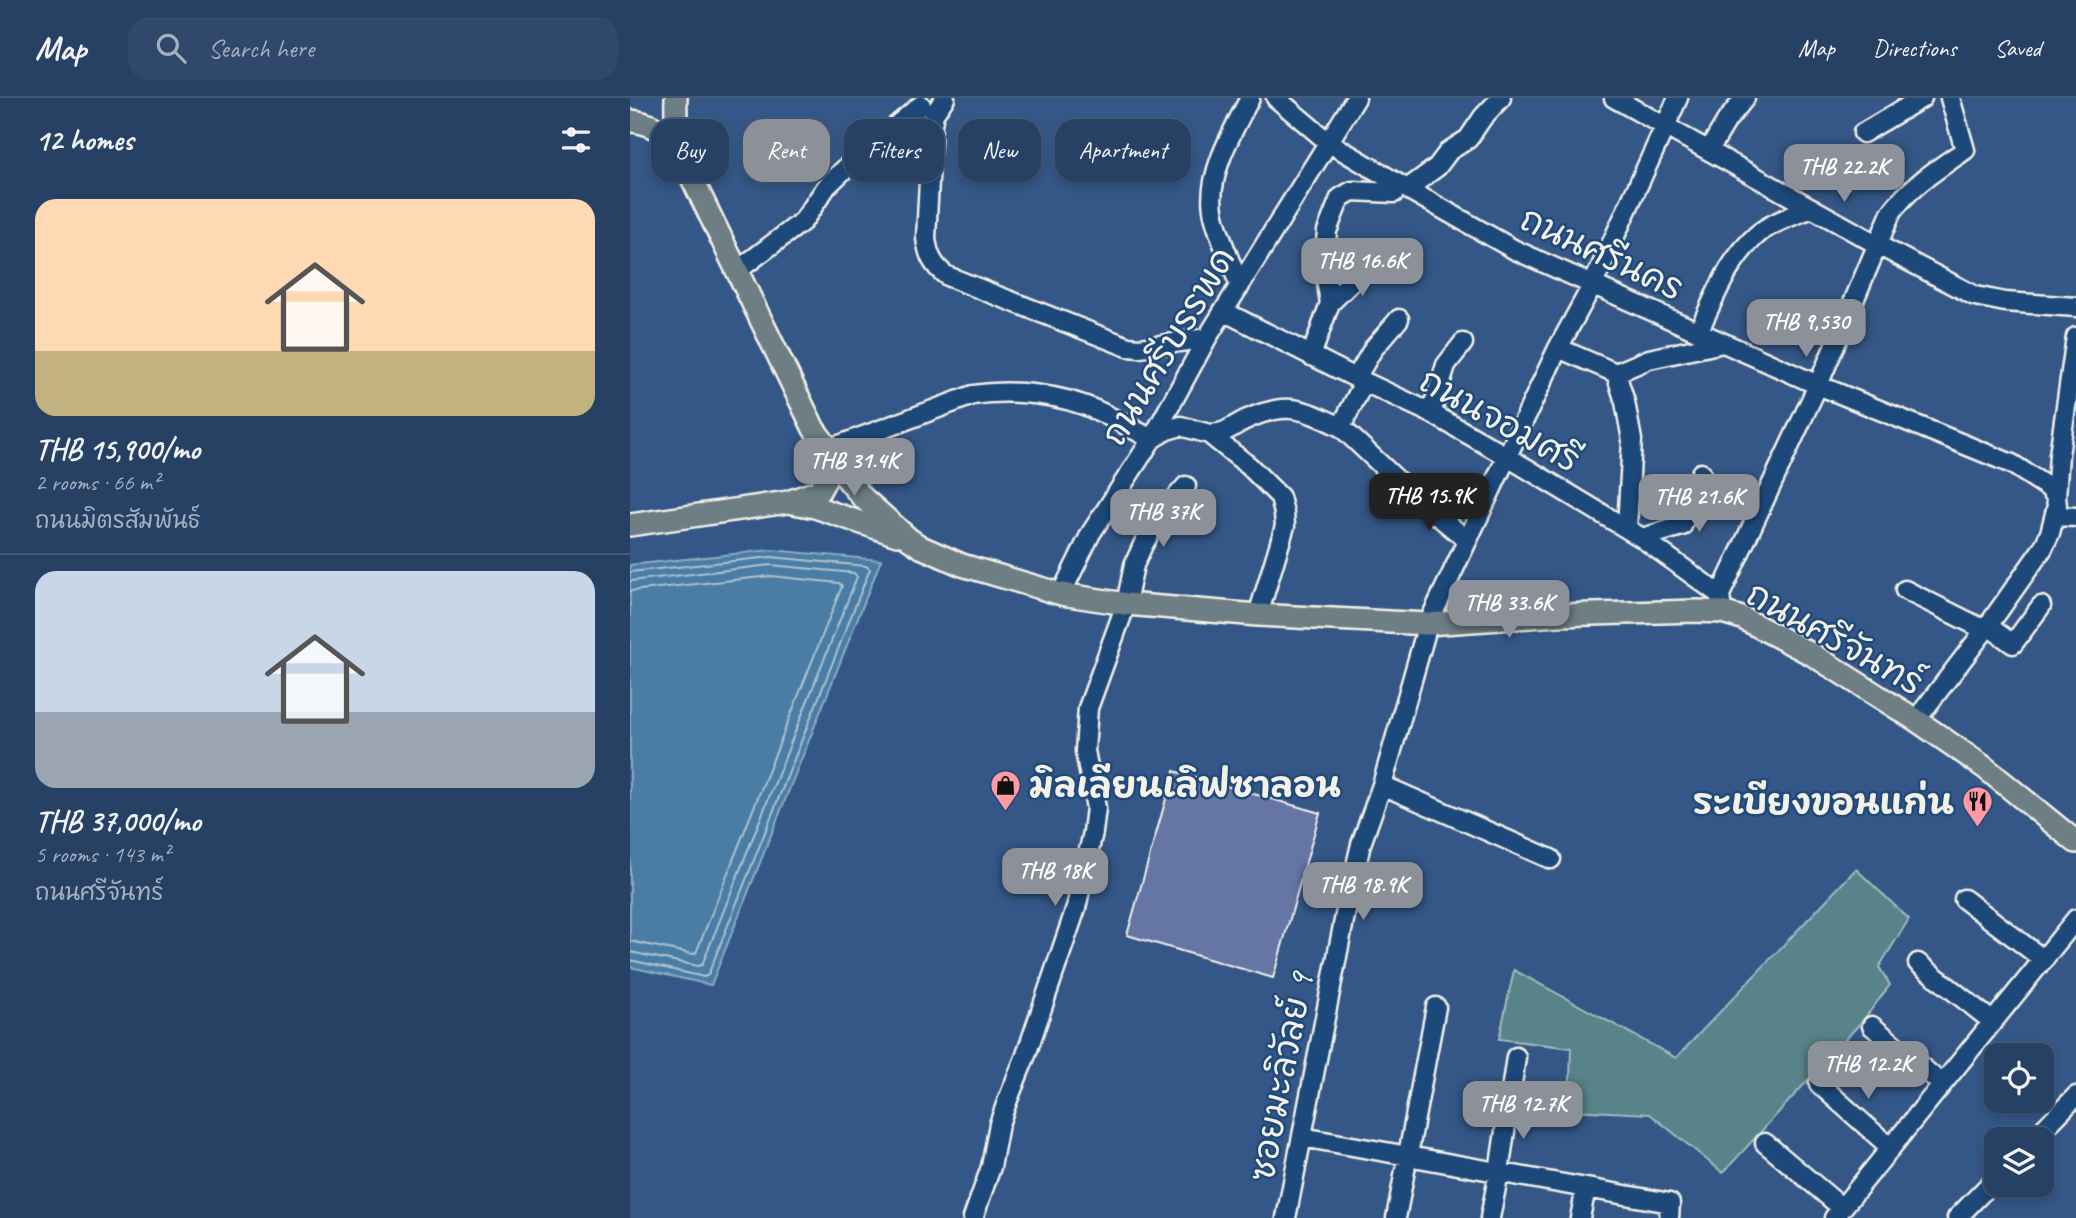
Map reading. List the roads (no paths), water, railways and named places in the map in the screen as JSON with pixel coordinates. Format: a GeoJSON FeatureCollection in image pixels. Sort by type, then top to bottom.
{"type":"FeatureCollection","features":[{"type":"Feature","properties":{"kind":"main road","name":"ถนนศรีจันทร์"},"geometry":{"type":"LineString","coordinates":[[675,119],[676,98]]}},
{"type":"Feature","properties":{"kind":"main road"},"geometry":{"type":"LineString","coordinates":[[630,121],[640,121],[651,126]]}},
{"type":"Feature","properties":{"kind":"main road","name":"ถนนศรีจันทร์"},"geometry":{"type":"LineString","coordinates":[[694,182],[814,429],[843,474],[863,498],[909,540],[921,547],[962,565],[1061,594],[1126,604],[1258,615],[1428,624],[1558,615],[1696,611],[1721,604],[1813,655],[1916,720],[1984,767],[2076,842]]}},
{"type":"Feature","properties":{"kind":"main road"},"geometry":{"type":"LineString","coordinates":[[630,525],[788,502],[819,491],[825,480],[814,429]]}},
{"type":"Feature","properties":{"kind":"main road"},"geometry":{"type":"LineString","coordinates":[[788,502],[815,507],[909,540]]}},
{"type":"Feature","properties":{"kind":"street"},"geometry":{"type":"LineString","coordinates":[[737,271],[803,221],[827,186],[850,164],[922,106],[945,98]]}},
{"type":"Feature","properties":{"kind":"street"},"geometry":{"type":"LineString","coordinates":[[1240,286],[1213,213],[1211,195],[1227,143],[1250,98]]}},
{"type":"Feature","properties":{"kind":"street","name":"ถนนศรีนคร"},"geometry":{"type":"LineString","coordinates":[[1276,98],[1328,142],[1515,250],[1818,385],[2012,464],[2049,488],[2056,497]]}},
{"type":"Feature","properties":{"kind":"street","name":"ถนนศรีบรรพด"},"geometry":{"type":"LineString","coordinates":[[1061,594],[1091,533],[1152,439],[1223,311],[1356,98]]}},
{"type":"Feature","properties":{"kind":"street"},"geometry":{"type":"LineString","coordinates":[[1330,303],[1324,266],[1327,231],[1340,198],[1352,191],[1394,193],[1437,167],[1449,151],[1468,139],[1483,117],[1501,98]]}},
{"type":"Feature","properties":{"kind":"street"},"geometry":{"type":"LineString","coordinates":[[1614,98],[1975,296],[2005,302],[2076,307]]}},
{"type":"Feature","properties":{"kind":"street","name":"ซอยมะลิวัลย์ 9"},"geometry":{"type":"LineString","coordinates":[[1286,1218],[1361,844],[1382,785],[1428,624],[1558,348],[1592,284],[1678,98]]}},
{"type":"Feature","properties":{"kind":"street"},"geometry":{"type":"LineString","coordinates":[[1709,150],[1727,120],[1745,98]]}},
{"type":"Feature","properties":{"kind":"street"},"geometry":{"type":"LineString","coordinates":[[1863,133],[1922,98]]}},
{"type":"Feature","properties":{"kind":"street"},"geometry":{"type":"LineString","coordinates":[[1721,604],[1891,213],[1915,185],[1965,150],[1950,98]]}},
{"type":"Feature","properties":{"kind":"street"},"geometry":{"type":"LineString","coordinates":[[922,106],[932,124],[926,238],[931,260],[938,270],[947,276],[1128,347],[1140,348],[1207,338]]}},
{"type":"Feature","properties":{"kind":"street"},"geometry":{"type":"LineString","coordinates":[[1698,332],[1724,276],[1738,255],[1759,233],[1812,208]]}},
{"type":"Feature","properties":{"kind":"street"},"geometry":{"type":"LineString","coordinates":[[1311,356],[1330,303],[1368,266]]}},
{"type":"Feature","properties":{"kind":"street","name":"ถนนจอมศรี"},"geometry":{"type":"LineString","coordinates":[[1223,311],[1431,413],[1506,456],[1634,533],[1721,604]]}},
{"type":"Feature","properties":{"kind":"street"},"geometry":{"type":"LineString","coordinates":[[1341,427],[1373,349],[1399,319]]}},
{"type":"Feature","properties":{"kind":"street"},"geometry":{"type":"LineString","coordinates":[[1916,720],[2043,548],[2055,516],[2059,455],[2076,337]]}},
{"type":"Feature","properties":{"kind":"street"},"geometry":{"type":"LineString","coordinates":[[1431,413],[1446,365],[1463,343]]}},
{"type":"Feature","properties":{"kind":"street"},"geometry":{"type":"LineString","coordinates":[[1558,348],[1616,373],[1650,359],[1723,343]]}},
{"type":"Feature","properties":{"kind":"street"},"geometry":{"type":"LineString","coordinates":[[1616,373],[1632,440],[1634,533],[1682,526],[1701,473]]}},
{"type":"Feature","properties":{"kind":"street"},"geometry":{"type":"LineString","coordinates":[[829,449],[973,395],[988,393],[1030,394],[1063,400],[1096,410],[1152,439],[1167,429],[1181,426],[1209,433],[1224,433],[1253,417],[1287,407],[1312,413],[1341,427],[1467,540]]}},
{"type":"Feature","properties":{"kind":"street"},"geometry":{"type":"LineString","coordinates":[[1209,433],[1249,466],[1280,497],[1283,505],[1285,526],[1258,615]]}},
{"type":"Feature","properties":{"kind":"street"},"geometry":{"type":"LineString","coordinates":[[973,1218],[991,1167],[999,1124],[1026,1055],[1076,908],[1096,807],[1084,751],[1088,708],[1126,604],[1134,565],[1159,517],[1186,486]]}},
{"type":"Feature","properties":{"kind":"street"},"geometry":{"type":"LineString","coordinates":[[2055,516],[2076,517]]}},
{"type":"Feature","properties":{"kind":"street"},"geometry":{"type":"LineString","coordinates":[[1905,590],[1986,628],[2013,644],[2041,606]]}},
{"type":"Feature","properties":{"kind":"street"},"geometry":{"type":"LineString","coordinates":[[1382,785],[1551,859]]}},
{"type":"Feature","properties":{"kind":"street"},"geometry":{"type":"LineString","coordinates":[[1964,899],[2044,960]]}},
{"type":"Feature","properties":{"kind":"street"},"geometry":{"type":"LineString","coordinates":[[1765,1143],[1838,1213],[2076,919]]}},
{"type":"Feature","properties":{"kind":"street"},"geometry":{"type":"LineString","coordinates":[[1918,963],[1993,1022]]}},
{"type":"Feature","properties":{"kind":"street"},"geometry":{"type":"LineString","coordinates":[[1396,1218],[1436,1007]]}},
{"type":"Feature","properties":{"kind":"street"},"geometry":{"type":"LineString","coordinates":[[1872,1026],[1942,1084]]}},
{"type":"Feature","properties":{"kind":"street"},"geometry":{"type":"LineString","coordinates":[[1490,1218],[1516,1057]]}},
{"type":"Feature","properties":{"kind":"street"},"geometry":{"type":"LineString","coordinates":[[1819,1084],[1891,1147]]}},
{"type":"Feature","properties":{"kind":"street"},"geometry":{"type":"LineString","coordinates":[[2046,1127],[2076,1096]]}},
{"type":"Feature","properties":{"kind":"street"},"geometry":{"type":"LineString","coordinates":[[1302,1137],[1670,1203],[1669,1218]]}},
{"type":"Feature","properties":{"kind":"street"},"geometry":{"type":"LineString","coordinates":[[1580,1218],[1586,1188]]}},
{"type":"Feature","properties":{"kind":"street"},"geometry":{"type":"LineString","coordinates":[[1957,1218],[1984,1190]]}},
{"type":"Feature","properties":{"kind":"water"},"geometry":{"type":"Polygon","coordinates":[[[771,550],[881,560],[711,985],[630,967],[630,565],[771,550]]]}},
{"type":"Feature","properties":{"kind":"place","name":"มิลเลียนเลิฟซาลอน"},"geometry":{"type":"Point","coordinates":[1006,812]}},
{"type":"Feature","properties":{"kind":"place","name":"ระเบียงขอนแก่น"},"geometry":{"type":"Point","coordinates":[1977,829]}}]}
